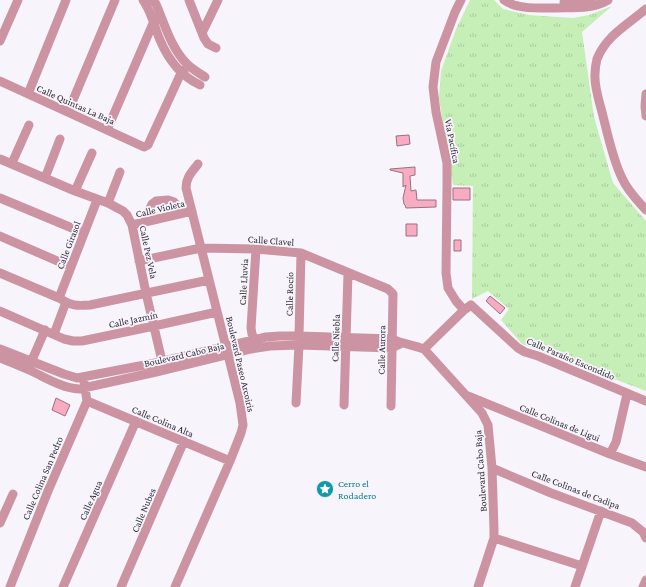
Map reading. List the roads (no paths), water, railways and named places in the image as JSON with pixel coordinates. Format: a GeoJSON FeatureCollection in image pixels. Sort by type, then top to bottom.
{"type":"FeatureCollection","features":[{"type":"Feature","properties":{"kind":"street"},"geometry":{"type":"LineString","coordinates":[[0,41],[18,0]]}},
{"type":"Feature","properties":{"kind":"street"},"geometry":{"type":"LineString","coordinates":[[28,94],[66,0]]}},
{"type":"Feature","properties":{"kind":"street"},"geometry":{"type":"LineString","coordinates":[[68,112],[115,0]]}},
{"type":"Feature","properties":{"kind":"street"},"geometry":{"type":"LineString","coordinates":[[143,0],[158,19],[178,53],[203,81],[191,80],[181,73],[166,52],[160,39],[158,19],[156,4],[153,0]]}},
{"type":"Feature","properties":{"kind":"street"},"geometry":{"type":"LineString","coordinates":[[189,0],[204,38],[208,44],[216,48]]}},
{"type":"Feature","properties":{"kind":"street"},"geometry":{"type":"LineString","coordinates":[[202,33],[218,0]]}},
{"type":"Feature","properties":{"kind":"street","name":"Vía Pacífica"},"geometry":{"type":"LineString","coordinates":[[461,0],[454,12],[436,62],[432,87],[447,163],[446,272],[448,288],[464,310]]}},
{"type":"Feature","properties":{"kind":"street"},"geometry":{"type":"LineString","coordinates":[[504,0],[516,6],[533,8],[580,8],[608,0]]}},
{"type":"Feature","properties":{"kind":"street"},"geometry":{"type":"LineString","coordinates":[[517,0],[534,3],[591,0]]}},
{"type":"Feature","properties":{"kind":"street"},"geometry":{"type":"LineString","coordinates":[[646,10],[618,31],[606,43],[597,60],[595,75],[600,104],[617,166],[622,179],[646,210]]}},
{"type":"Feature","properties":{"kind":"street"},"geometry":{"type":"LineString","coordinates":[[107,130],[158,19]]}},
{"type":"Feature","properties":{"kind":"street"},"geometry":{"type":"LineString","coordinates":[[181,73],[188,65]]}},
{"type":"Feature","properties":{"kind":"street","name":"Calle Quintas La Baja"},"geometry":{"type":"LineString","coordinates":[[0,81],[142,147],[148,145],[181,73]]}},
{"type":"Feature","properties":{"kind":"street"},"geometry":{"type":"LineString","coordinates":[[646,94],[646,116]]}},
{"type":"Feature","properties":{"kind":"street"},"geometry":{"type":"LineString","coordinates":[[12,163],[29,125]]}},
{"type":"Feature","properties":{"kind":"street"},"geometry":{"type":"LineString","coordinates":[[45,178],[60,139]]}},
{"type":"Feature","properties":{"kind":"street"},"geometry":{"type":"LineString","coordinates":[[74,191],[92,152]]}},
{"type":"Feature","properties":{"kind":"street","name":"Calle Pez Vela"},"geometry":{"type":"LineString","coordinates":[[1,161],[12,163],[74,191],[108,203],[127,215],[132,225],[154,326],[158,365]]}},
{"type":"Feature","properties":{"kind":"street","name":"Boulevard Paseo Arcoiris"},"geometry":{"type":"LineString","coordinates":[[175,587],[230,461],[243,425],[240,403],[201,248],[188,212],[186,182],[198,164]]}},
{"type":"Feature","properties":{"kind":"street"},"geometry":{"type":"LineString","coordinates":[[108,203],[120,172]]}},
{"type":"Feature","properties":{"kind":"street"},"geometry":{"type":"LineString","coordinates":[[0,198],[84,233]]}},
{"type":"Feature","properties":{"kind":"street","name":"Calle Girasol"},"geometry":{"type":"LineString","coordinates":[[54,334],[71,267],[97,200]]}},
{"type":"Feature","properties":{"kind":"street"},"geometry":{"type":"LineString","coordinates":[[144,222],[152,204],[156,201],[168,200],[174,202],[188,212]]}},
{"type":"Feature","properties":{"kind":"street","name":"Calle Violeta"},"geometry":{"type":"LineString","coordinates":[[132,225],[188,212]]}},
{"type":"Feature","properties":{"kind":"street"},"geometry":{"type":"LineString","coordinates":[[0,236],[71,267]]}},
{"type":"Feature","properties":{"kind":"street","name":"Calle Clavel"},"geometry":{"type":"LineString","coordinates":[[139,261],[201,248],[256,249],[301,253],[388,289],[393,294]]}},
{"type":"Feature","properties":{"kind":"street","name":"Calle Lluvia"},"geometry":{"type":"LineString","coordinates":[[255,340],[251,328],[256,249]]}},
{"type":"Feature","properties":{"kind":"street","name":"Calle Rocío"},"geometry":{"type":"LineString","coordinates":[[296,404],[301,253]]}},
{"type":"Feature","properties":{"kind":"street"},"geometry":{"type":"LineString","coordinates":[[0,273],[79,306],[146,294],[209,280]]}},
{"type":"Feature","properties":{"kind":"street","name":"Calle Niebla"},"geometry":{"type":"LineString","coordinates":[[344,405],[348,273]]}},
{"type":"Feature","properties":{"kind":"street","name":"Calle Aurora"},"geometry":{"type":"LineString","coordinates":[[391,406],[393,294]]}},
{"type":"Feature","properties":{"kind":"street","name":"Calle Paraíso Escondido"},"geometry":{"type":"LineString","coordinates":[[464,310],[470,305],[473,306],[518,348],[525,352],[538,356],[646,402]]}},
{"type":"Feature","properties":{"kind":"street"},"geometry":{"type":"LineString","coordinates":[[424,350],[464,310]]}},
{"type":"Feature","properties":{"kind":"street","name":"Calle Jazmín"},"geometry":{"type":"LineString","coordinates":[[0,311],[64,339],[73,341],[82,341],[217,312]]}},
{"type":"Feature","properties":{"kind":"street"},"geometry":{"type":"LineString","coordinates":[[29,366],[45,330]]}},
{"type":"Feature","properties":{"kind":"street","name":"Boulevard Cabo Baja"},"geometry":{"type":"LineString","coordinates":[[227,351],[255,340],[272,336],[299,341],[402,343],[414,345],[424,350],[466,395],[482,414],[488,425],[492,468],[494,538],[478,587]]}},
{"type":"Feature","properties":{"kind":"street","name":"Boulevard Cabo Baja"},"geometry":{"type":"LineString","coordinates":[[0,358],[77,378],[158,365],[227,351],[251,349],[299,341]]}},
{"type":"Feature","properties":{"kind":"street","name":"Boulevard Cabo Baja"},"geometry":{"type":"LineString","coordinates":[[0,349],[65,387],[72,389],[86,388],[158,365]]}},
{"type":"Feature","properties":{"kind":"street","name":"Calle Colina San Pedro"},"geometry":{"type":"LineString","coordinates":[[10,587],[48,491],[87,401],[83,377]]}},
{"type":"Feature","properties":{"kind":"street"},"geometry":{"type":"LineString","coordinates":[[610,454],[616,442],[627,394]]}},
{"type":"Feature","properties":{"kind":"street","name":"Calle Colinas de Ligui"},"geometry":{"type":"LineString","coordinates":[[466,395],[610,454],[646,467]]}},
{"type":"Feature","properties":{"kind":"street","name":"Calle Colina Alta"},"geometry":{"type":"LineString","coordinates":[[87,401],[230,461]]}},
{"type":"Feature","properties":{"kind":"street","name":"Calle Agua"},"geometry":{"type":"LineString","coordinates":[[63,587],[136,422]]}},
{"type":"Feature","properties":{"kind":"street","name":"Calle Nubes"},"geometry":{"type":"LineString","coordinates":[[121,587],[184,442]]}},
{"type":"Feature","properties":{"kind":"street","name":"Calle Colinas de Cadipa"},"geometry":{"type":"LineString","coordinates":[[492,468],[552,493],[632,522],[643,532],[646,538]]}},
{"type":"Feature","properties":{"kind":"street"},"geometry":{"type":"LineString","coordinates":[[0,523],[13,494]]}},
{"type":"Feature","properties":{"kind":"street"},"geometry":{"type":"LineString","coordinates":[[575,587],[601,511]]}},
{"type":"Feature","properties":{"kind":"street"},"geometry":{"type":"LineString","coordinates":[[494,538],[582,566]]}},
{"type":"Feature","properties":{"kind":"street"},"geometry":{"type":"LineString","coordinates":[[643,587],[646,580]]}},
{"type":"Feature","properties":{"kind":"place","name":"Cerro el Rodadero"},"geometry":{"type":"Point","coordinates":[325,489]}}]}
